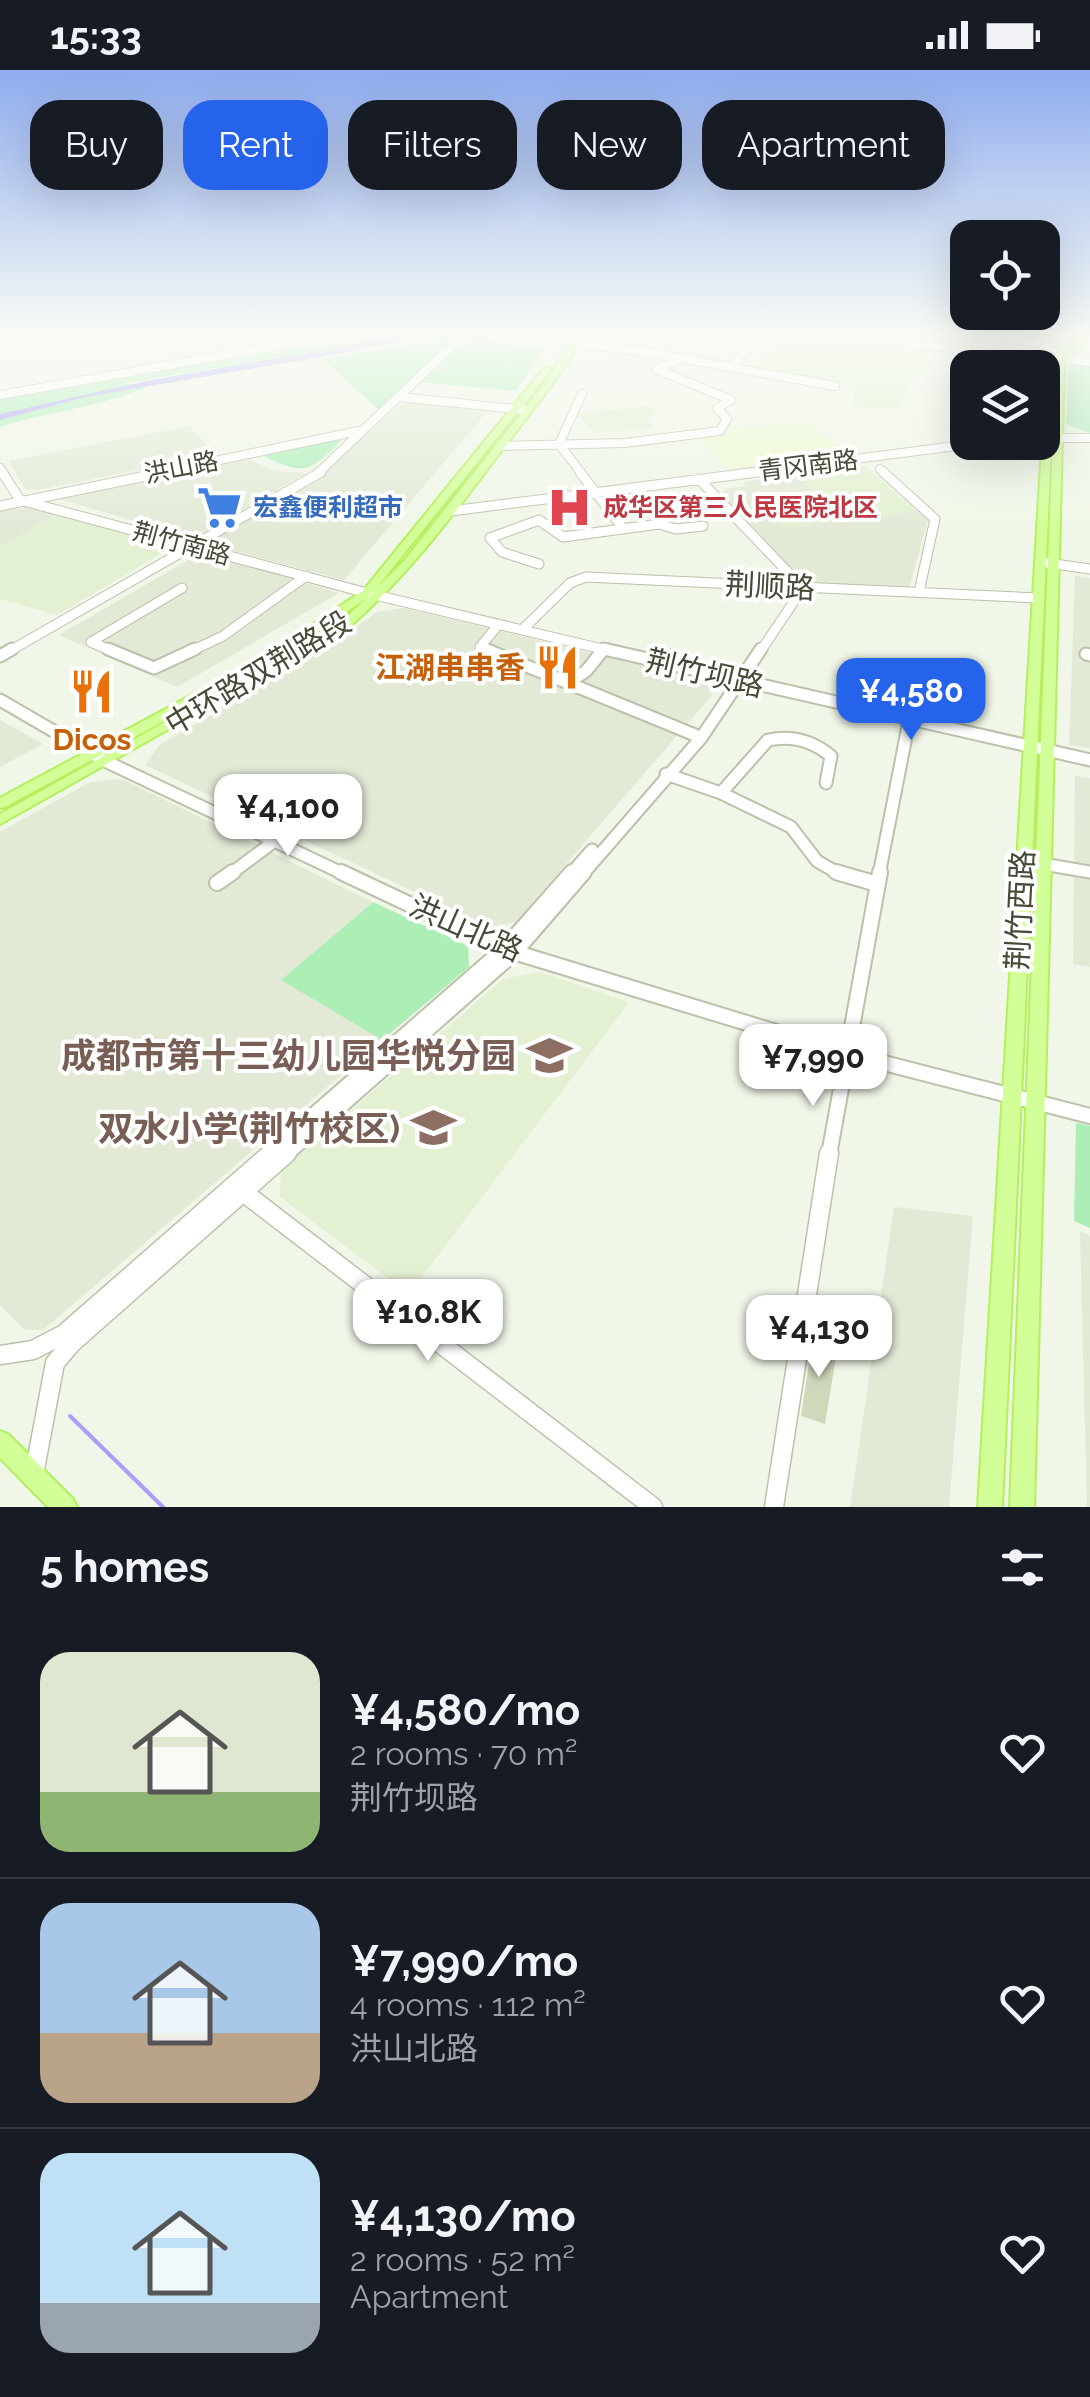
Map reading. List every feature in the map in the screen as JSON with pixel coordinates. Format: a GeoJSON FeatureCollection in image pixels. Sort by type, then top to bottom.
{"type":"FeatureCollection","features":[{"type":"Feature","properties":{"kind":"main road","name":"中环路双荆路段"},"geometry":{"type":"LineString","coordinates":[[0,804],[300,654],[344,626],[380,596],[451,511],[530,399]]}},
{"type":"Feature","properties":{"kind":"main road","name":"中环路双荆路段"},"geometry":{"type":"LineString","coordinates":[[0,820],[272,656],[367,593],[522,410]]}},
{"type":"Feature","properties":{"kind":"main road","name":"荆竹西路"},"geometry":{"type":"LineString","coordinates":[[1022,1507],[1047,752],[1050,460]]}},
{"type":"Feature","properties":{"kind":"main road","name":"荆竹西路"},"geometry":{"type":"LineString","coordinates":[[990,1507],[1037,598],[1047,563]]}},
{"type":"Feature","properties":{"kind":"main road"},"geometry":{"type":"LineString","coordinates":[[0,1442],[65,1507]]}},
{"type":"Feature","properties":{"kind":"street"},"geometry":{"type":"LineString","coordinates":[[0,656],[319,473],[398,399]]}},
{"type":"Feature","properties":{"kind":"street"},"geometry":{"type":"LineString","coordinates":[[419,399],[522,410]]}},
{"type":"Feature","properties":{"kind":"street"},"geometry":{"type":"LineString","coordinates":[[559,442],[577,399]]}},
{"type":"Feature","properties":{"kind":"street"},"geometry":{"type":"LineString","coordinates":[[500,446],[624,442],[720,431],[726,419],[717,408],[729,399]]}},
{"type":"Feature","properties":{"kind":"street","name":"洪山路"},"geometry":{"type":"LineString","coordinates":[[0,506],[363,430]]}},
{"type":"Feature","properties":{"kind":"street"},"geometry":{"type":"LineString","coordinates":[[1060,439],[1090,441]]}},
{"type":"Feature","properties":{"kind":"street"},"geometry":{"type":"LineString","coordinates":[[559,442],[622,527]]}},
{"type":"Feature","properties":{"kind":"street","name":"青冈南路"},"geometry":{"type":"LineString","coordinates":[[451,511],[950,447]]}},
{"type":"Feature","properties":{"kind":"street"},"geometry":{"type":"LineString","coordinates":[[0,468],[20,500]]}},
{"type":"Feature","properties":{"kind":"street"},"geometry":{"type":"LineString","coordinates":[[880,469],[936,519],[919,592]]}},
{"type":"Feature","properties":{"kind":"street"},"geometry":{"type":"LineString","coordinates":[[665,774],[702,738],[803,588],[700,479]]}},
{"type":"Feature","properties":{"kind":"street","name":"荆竹南路"},"geometry":{"type":"LineString","coordinates":[[20,500],[380,596]]}},
{"type":"Feature","properties":{"kind":"street"},"geometry":{"type":"LineString","coordinates":[[539,564],[502,552],[490,538],[538,520],[545,520],[563,537],[659,524],[687,530],[703,526]]}},
{"type":"Feature","properties":{"kind":"street"},"geometry":{"type":"LineString","coordinates":[[1047,563],[1090,569]]}},
{"type":"Feature","properties":{"kind":"street"},"geometry":{"type":"LineString","coordinates":[[182,588],[91,642],[154,668],[223,636],[306,576]]}},
{"type":"Feature","properties":{"kind":"street","name":"荆顺路"},"geometry":{"type":"LineString","coordinates":[[522,630],[570,583],[586,578],[1037,598]]}},
{"type":"Feature","properties":{"kind":"street","name":"荆竹坝路"},"geometry":{"type":"LineString","coordinates":[[380,596],[909,722],[1090,760]]}},
{"type":"Feature","properties":{"kind":"street"},"geometry":{"type":"LineString","coordinates":[[499,624],[480,646],[695,735]]}},
{"type":"Feature","properties":{"kind":"street"},"geometry":{"type":"LineString","coordinates":[[568,683],[604,649]]}},
{"type":"Feature","properties":{"kind":"street"},"geometry":{"type":"LineString","coordinates":[[0,1355],[33,1350],[64,1334],[239,1188],[509,951],[665,774],[740,682]]}},
{"type":"Feature","properties":{"kind":"street","name":"洪山北路"},"geometry":{"type":"LineString","coordinates":[[0,700],[98,758],[509,951],[845,1053],[1090,1116]]}},
{"type":"Feature","properties":{"kind":"street"},"geometry":{"type":"LineString","coordinates":[[774,1507],[845,1053],[909,722]]}},
{"type":"Feature","properties":{"kind":"street"},"geometry":{"type":"LineString","coordinates":[[720,793],[768,740],[778,736],[823,747],[830,756],[826,784]]}},
{"type":"Feature","properties":{"kind":"street"},"geometry":{"type":"LineString","coordinates":[[665,774],[720,793],[790,827],[818,861],[841,875],[877,884]]}},
{"type":"Feature","properties":{"kind":"street"},"geometry":{"type":"LineString","coordinates":[[216,883],[332,798]]}},
{"type":"Feature","properties":{"kind":"street"},"geometry":{"type":"LineString","coordinates":[[1042,864],[1090,872]]}},
{"type":"Feature","properties":{"kind":"street"},"geometry":{"type":"LineString","coordinates":[[34,1476],[55,1363],[239,1188]]}},
{"type":"Feature","properties":{"kind":"street"},"geometry":{"type":"LineString","coordinates":[[239,1188],[652,1507]]}},
{"type":"Feature","properties":{"kind":"shaded area"},"geometry":{"type":"Polygon","coordinates":[[[67,399],[77,399],[0,420],[0,414],[67,399]]]}},
{"type":"Feature","properties":{"kind":"shaded area"},"geometry":{"type":"Polygon","coordinates":[[[854,399],[902,399],[897,409],[852,406],[854,399]]]}},
{"type":"Feature","properties":{"kind":"shaded area"},"geometry":{"type":"Polygon","coordinates":[[[412,402],[486,413],[344,580],[215,546],[213,539],[311,483],[400,405],[412,402]]]}},
{"type":"Feature","properties":{"kind":"shaded area"},"geometry":{"type":"Polygon","coordinates":[[[651,406],[658,415],[646,416],[654,428],[595,433],[576,413],[651,406]]]}},
{"type":"Feature","properties":{"kind":"shaded area"},"geometry":{"type":"Polygon","coordinates":[[[808,421],[850,457],[731,472],[696,435],[808,421]]]}},
{"type":"Feature","properties":{"kind":"shaded area"},"geometry":{"type":"Polygon","coordinates":[[[189,426],[215,455],[37,490],[25,489],[9,461],[189,426]]]}},
{"type":"Feature","properties":{"kind":"shaded area"},"geometry":{"type":"Polygon","coordinates":[[[245,457],[275,471],[306,473],[193,538],[59,499],[245,457]]]}},
{"type":"Feature","properties":{"kind":"shaded area"},"geometry":{"type":"Polygon","coordinates":[[[865,466],[917,511],[784,528],[761,504],[818,497],[796,474],[865,466]]]}},
{"type":"Feature","properties":{"kind":"shaded area"},"geometry":{"type":"Polygon","coordinates":[[[796,474],[819,497],[784,528],[917,511],[928,519],[909,589],[806,584],[719,495],[728,488],[746,486],[743,482],[796,474]]]}},
{"type":"Feature","properties":{"kind":"shaded area"},"geometry":{"type":"Polygon","coordinates":[[[29,507],[56,515],[0,547],[0,511],[29,507]]]}},
{"type":"Feature","properties":{"kind":"shaded area"},"geometry":{"type":"Polygon","coordinates":[[[56,515],[166,545],[165,551],[57,615],[0,599],[0,547],[56,515]]]}},
{"type":"Feature","properties":{"kind":"shaded area"},"geometry":{"type":"Polygon","coordinates":[[[202,552],[339,593],[177,687],[59,635],[202,552]]]}},
{"type":"Feature","properties":{"kind":"shaded area"},"geometry":{"type":"Polygon","coordinates":[[[1075,576],[1090,578],[1090,748],[1069,745],[1075,576]]]}},
{"type":"Feature","properties":{"kind":"shaded area"},"geometry":{"type":"Polygon","coordinates":[[[404,608],[703,680],[713,694],[516,922],[489,927],[145,765],[159,745],[310,659],[377,612],[404,608]]]}},
{"type":"Feature","properties":{"kind":"shaded area"},"geometry":{"type":"Polygon","coordinates":[[[0,720],[43,744],[0,767],[0,720]]]}},
{"type":"Feature","properties":{"kind":"shaded area"},"geometry":{"type":"Polygon","coordinates":[[[1075,776],[1090,778],[1090,967],[1073,964],[1075,776]]]}},
{"type":"Feature","properties":{"kind":"shaded area"},"geometry":{"type":"Polygon","coordinates":[[[122,779],[373,902],[282,979],[382,1040],[43,1330],[25,1330],[0,1305],[0,832],[90,782],[122,779]]]}},
{"type":"Feature","properties":{"kind":"shaded area","name":"双水小学(荆竹校区)"},"geometry":{"type":"Polygon","coordinates":[[[539,972],[629,1002],[409,1294],[280,1197],[281,1171],[503,979],[539,972]]]}},
{"type":"Feature","properties":{"kind":"shaded area"},"geometry":{"type":"Polygon","coordinates":[[[894,1207],[973,1216],[949,1507],[850,1507],[894,1207]]]}},
{"type":"Feature","properties":{"kind":"shaded area"},"geometry":{"type":"Polygon","coordinates":[[[1080,1231],[1090,1236],[1090,1507],[1087,1507],[1080,1231]]]}},
{"type":"Feature","properties":{"kind":"green space"},"geometry":{"type":"Polygon","coordinates":[[[0,399],[111,399],[37,417],[0,427],[0,399]]]}},
{"type":"Feature","properties":{"kind":"green space"},"geometry":{"type":"Polygon","coordinates":[[[367,399],[389,399],[378,409],[367,399]]]}},
{"type":"Feature","properties":{"kind":"green space"},"geometry":{"type":"Polygon","coordinates":[[[1067,399],[1090,399],[1090,433],[1066,424],[1067,399]]]}},
{"type":"Feature","properties":{"kind":"green space"},"geometry":{"type":"Polygon","coordinates":[[[339,439],[319,461],[303,468],[258,454],[339,439]]]}},
{"type":"Feature","properties":{"kind":"green space"},"geometry":{"type":"Polygon","coordinates":[[[373,902],[468,946],[469,967],[382,1040],[281,980],[373,902]]]}},
{"type":"Feature","properties":{"kind":"green space"},"geometry":{"type":"Polygon","coordinates":[[[1076,1123],[1090,1126],[1090,1228],[1074,1221],[1076,1123]]]}},
{"type":"Feature","properties":{"kind":"building"},"geometry":{"type":"Polygon","coordinates":[[[813,1337],[838,1344],[825,1424],[801,1416],[813,1337]]]}},
{"type":"Feature","properties":{"kind":"waterway"},"geometry":{"type":"LineString","coordinates":[[70,1416],[163,1507]]}},
{"type":"Feature","properties":{"kind":"place","name":"宏鑫便利超市"},"geometry":{"type":"Point","coordinates":[220,507]}},
{"type":"Feature","properties":{"kind":"place","name":"成华区第三人民医院北区"},"geometry":{"type":"Point","coordinates":[570,507]}},
{"type":"Feature","properties":{"kind":"place","name":"江湖串串香"},"geometry":{"type":"Point","coordinates":[558,667]}},
{"type":"Feature","properties":{"kind":"place","name":"Dicos"},"geometry":{"type":"Point","coordinates":[92,692]}},
{"type":"Feature","properties":{"kind":"place","name":"成都市第十三幼儿园华悦分园"},"geometry":{"type":"Point","coordinates":[549,1055]}},
{"type":"Feature","properties":{"kind":"place","name":"双水小学(荆竹校区)"},"geometry":{"type":"Point","coordinates":[433,1128]}}]}
